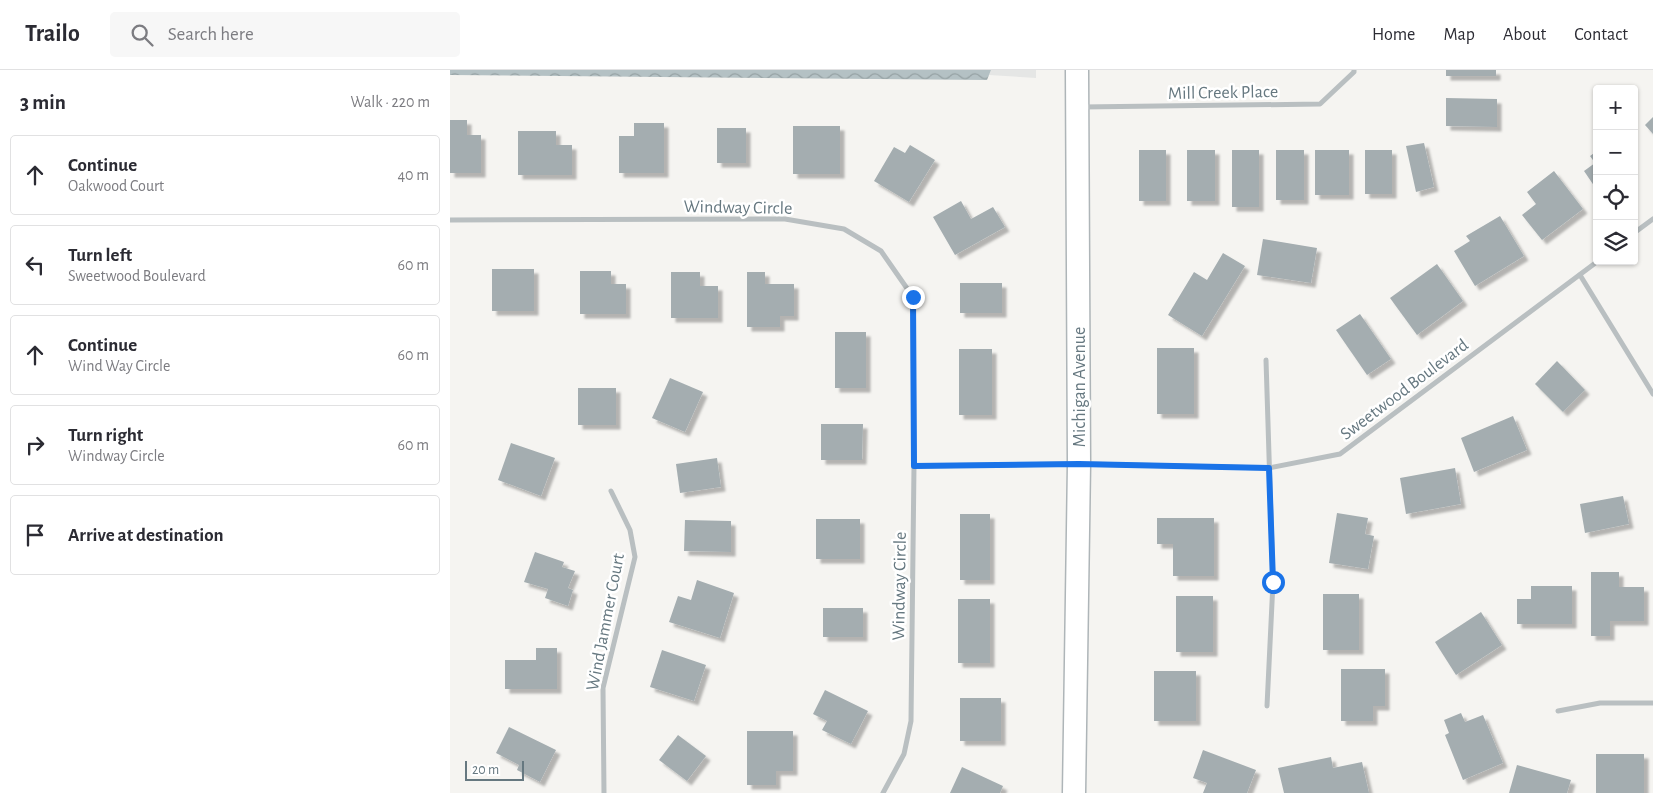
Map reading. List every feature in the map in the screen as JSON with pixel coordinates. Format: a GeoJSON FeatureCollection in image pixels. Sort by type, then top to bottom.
{"type":"FeatureCollection","features":[{"type":"Feature","properties":{"kind":"main road","name":"Michigan Avenue"},"geometry":{"type":"LineString","coordinates":[[1074,793],[1079,464],[1077,70]]}},
{"type":"Feature","properties":{"kind":"street","name":"Mill Creek Place"},"geometry":{"type":"LineString","coordinates":[[1077,107],[1320,104],[1354,70]]}},
{"type":"Feature","properties":{"kind":"street","name":"Windway Circle"},"geometry":{"type":"LineString","coordinates":[[450,220],[785,219],[844,229],[881,251],[913,297],[914,466],[911,721],[904,754],[883,793]]}},
{"type":"Feature","properties":{"kind":"street"},"geometry":{"type":"LineString","coordinates":[[1638,230],[1653,219]]}},
{"type":"Feature","properties":{"kind":"street","name":"Sweetwood Boulevard"},"geometry":{"type":"LineString","coordinates":[[914,466],[1079,464],[1269,468],[1340,454],[1593,265]]}},
{"type":"Feature","properties":{"kind":"street"},"geometry":{"type":"LineString","coordinates":[[1580,275],[1653,394]]}},
{"type":"Feature","properties":{"kind":"street"},"geometry":{"type":"LineString","coordinates":[[1266,360],[1273,582],[1267,706]]}},
{"type":"Feature","properties":{"kind":"street","name":"Wind Jammer Court"},"geometry":{"type":"LineString","coordinates":[[604,793],[603,688],[635,557],[630,530],[611,491]]}},
{"type":"Feature","properties":{"kind":"street"},"geometry":{"type":"LineString","coordinates":[[1558,711],[1600,703],[1653,703]]}},
{"type":"Feature","properties":{"kind":"shaded area"},"geometry":{"type":"Polygon","coordinates":[[[991,70],[1036,70],[1036,78],[989,75],[991,70]]]}},
{"type":"Feature","properties":{"kind":"water"},"geometry":{"type":"Polygon","coordinates":[[[450,70],[991,70],[987,80],[450,75],[450,70]]]}},
{"type":"Feature","properties":{"kind":"building"},"geometry":{"type":"Polygon","coordinates":[[[1446,70],[1496,70],[1496,76],[1446,76],[1446,70]]]}},
{"type":"Feature","properties":{"kind":"building"},"geometry":{"type":"Polygon","coordinates":[[[1446,98],[1497,99],[1497,127],[1446,126],[1446,98]]]}},
{"type":"Feature","properties":{"kind":"building"},"geometry":{"type":"Polygon","coordinates":[[[1653,117],[1653,134],[1645,125],[1653,117]]]}},
{"type":"Feature","properties":{"kind":"building"},"geometry":{"type":"Polygon","coordinates":[[[450,120],[467,120],[467,135],[481,135],[481,173],[450,173],[450,120]]]}},
{"type":"Feature","properties":{"kind":"building"},"geometry":{"type":"Polygon","coordinates":[[[634,123],[664,123],[664,173],[619,173],[619,136],[634,136],[634,123]]]}},
{"type":"Feature","properties":{"kind":"building"},"geometry":{"type":"Polygon","coordinates":[[[793,126],[840,126],[840,174],[793,174],[793,126]]]}},
{"type":"Feature","properties":{"kind":"building"},"geometry":{"type":"Polygon","coordinates":[[[717,128],[746,128],[746,163],[717,163],[717,128]]]}},
{"type":"Feature","properties":{"kind":"building"},"geometry":{"type":"Polygon","coordinates":[[[518,131],[556,131],[556,145],[572,145],[572,175],[518,175],[518,131]]]}},
{"type":"Feature","properties":{"kind":"building"},"geometry":{"type":"Polygon","coordinates":[[[1424,143],[1434,187],[1416,192],[1406,146],[1424,143]]]}},
{"type":"Feature","properties":{"kind":"building"},"geometry":{"type":"Polygon","coordinates":[[[910,145],[935,160],[909,202],[874,181],[894,147],[905,153],[910,145]]]}},
{"type":"Feature","properties":{"kind":"building"},"geometry":{"type":"Polygon","coordinates":[[[1139,150],[1166,150],[1166,201],[1139,201],[1139,150]]]}},
{"type":"Feature","properties":{"kind":"building"},"geometry":{"type":"Polygon","coordinates":[[[1187,150],[1215,150],[1215,201],[1187,201],[1187,150]]]}},
{"type":"Feature","properties":{"kind":"building"},"geometry":{"type":"Polygon","coordinates":[[[1232,150],[1259,150],[1259,207],[1232,207],[1232,150]]]}},
{"type":"Feature","properties":{"kind":"building"},"geometry":{"type":"Polygon","coordinates":[[[1276,150],[1304,150],[1304,200],[1276,200],[1276,150]]]}},
{"type":"Feature","properties":{"kind":"building"},"geometry":{"type":"Polygon","coordinates":[[[1315,150],[1349,150],[1349,195],[1315,195],[1315,150]]]}},
{"type":"Feature","properties":{"kind":"building"},"geometry":{"type":"Polygon","coordinates":[[[1365,150],[1392,150],[1392,194],[1365,194],[1365,150]]]}},
{"type":"Feature","properties":{"kind":"building"},"geometry":{"type":"Polygon","coordinates":[[[1593,164],[1593,184],[1584,171],[1593,164]]]}},
{"type":"Feature","properties":{"kind":"building"},"geometry":{"type":"Polygon","coordinates":[[[1554,171],[1583,209],[1542,240],[1522,215],[1536,204],[1527,192],[1554,171]]]}},
{"type":"Feature","properties":{"kind":"building"},"geometry":{"type":"Polygon","coordinates":[[[961,201],[971,219],[993,207],[1005,227],[955,255],[933,217],[961,201]]]}},
{"type":"Feature","properties":{"kind":"building"},"geometry":{"type":"Polygon","coordinates":[[[1500,216],[1524,256],[1475,286],[1454,251],[1470,241],[1466,236],[1500,216]]]}},
{"type":"Feature","properties":{"kind":"building"},"geometry":{"type":"Polygon","coordinates":[[[1263,239],[1317,248],[1311,283],[1257,275],[1263,239]]]}},
{"type":"Feature","properties":{"kind":"building"},"geometry":{"type":"Polygon","coordinates":[[[1223,253],[1245,266],[1202,336],[1168,315],[1194,272],[1207,280],[1223,253]]]}},
{"type":"Feature","properties":{"kind":"building"},"geometry":{"type":"Polygon","coordinates":[[[1437,264],[1463,301],[1417,335],[1390,298],[1437,264]]]}},
{"type":"Feature","properties":{"kind":"building"},"geometry":{"type":"Polygon","coordinates":[[[492,269],[534,269],[534,311],[492,311],[492,269]]]}},
{"type":"Feature","properties":{"kind":"building"},"geometry":{"type":"Polygon","coordinates":[[[580,271],[611,271],[611,284],[626,284],[626,314],[580,314],[580,271]]]}},
{"type":"Feature","properties":{"kind":"building"},"geometry":{"type":"Polygon","coordinates":[[[671,272],[700,272],[700,286],[718,286],[718,318],[671,318],[671,272]]]}},
{"type":"Feature","properties":{"kind":"building"},"geometry":{"type":"Polygon","coordinates":[[[747,272],[765,272],[765,284],[794,284],[794,316],[780,316],[780,327],[747,327],[747,272]]]}},
{"type":"Feature","properties":{"kind":"building"},"geometry":{"type":"Polygon","coordinates":[[[960,283],[1002,283],[1002,313],[960,313],[960,283]]]}},
{"type":"Feature","properties":{"kind":"building"},"geometry":{"type":"Polygon","coordinates":[[[1360,314],[1391,359],[1367,375],[1336,330],[1360,314]]]}},
{"type":"Feature","properties":{"kind":"building"},"geometry":{"type":"Polygon","coordinates":[[[835,332],[866,332],[866,388],[835,388],[835,332]]]}},
{"type":"Feature","properties":{"kind":"building"},"geometry":{"type":"Polygon","coordinates":[[[1157,348],[1194,348],[1194,414],[1157,414],[1157,348]]]}},
{"type":"Feature","properties":{"kind":"building"},"geometry":{"type":"Polygon","coordinates":[[[959,349],[992,349],[992,415],[959,415],[959,349]]]}},
{"type":"Feature","properties":{"kind":"building"},"geometry":{"type":"Polygon","coordinates":[[[1557,361],[1585,390],[1563,412],[1535,384],[1557,361]]]}},
{"type":"Feature","properties":{"kind":"building"},"geometry":{"type":"Polygon","coordinates":[[[670,378],[703,392],[685,432],[652,418],[670,378]]]}},
{"type":"Feature","properties":{"kind":"building"},"geometry":{"type":"Polygon","coordinates":[[[578,388],[616,388],[616,425],[578,425],[578,388]]]}},
{"type":"Feature","properties":{"kind":"building"},"geometry":{"type":"Polygon","coordinates":[[[1513,416],[1527,450],[1474,472],[1461,438],[1513,416]]]}},
{"type":"Feature","properties":{"kind":"building"},"geometry":{"type":"Polygon","coordinates":[[[821,424],[863,424],[862,460],[821,460],[821,424]]]}},
{"type":"Feature","properties":{"kind":"building"},"geometry":{"type":"Polygon","coordinates":[[[511,443],[555,458],[541,496],[498,480],[511,443]]]}},
{"type":"Feature","properties":{"kind":"building"},"geometry":{"type":"Polygon","coordinates":[[[717,458],[721,487],[680,493],[676,464],[717,458]]]}},
{"type":"Feature","properties":{"kind":"building"},"geometry":{"type":"Polygon","coordinates":[[[1455,468],[1461,504],[1406,514],[1400,478],[1455,468]]]}},
{"type":"Feature","properties":{"kind":"building"},"geometry":{"type":"Polygon","coordinates":[[[1623,496],[1629,524],[1585,533],[1580,504],[1623,496]]]}},
{"type":"Feature","properties":{"kind":"building"},"geometry":{"type":"Polygon","coordinates":[[[1337,513],[1368,518],[1365,534],[1374,536],[1368,569],[1329,563],[1337,513]]]}},
{"type":"Feature","properties":{"kind":"building"},"geometry":{"type":"Polygon","coordinates":[[[960,514],[990,514],[990,580],[960,580],[960,514]]]}},
{"type":"Feature","properties":{"kind":"building"},"geometry":{"type":"Polygon","coordinates":[[[1157,518],[1214,518],[1214,576],[1173,576],[1173,544],[1157,544],[1157,518]]]}},
{"type":"Feature","properties":{"kind":"building"},"geometry":{"type":"Polygon","coordinates":[[[816,519],[860,519],[860,559],[816,559],[816,519]]]}},
{"type":"Feature","properties":{"kind":"building"},"geometry":{"type":"Polygon","coordinates":[[[685,520],[731,521],[731,552],[684,551],[685,520]]]}},
{"type":"Feature","properties":{"kind":"building"},"geometry":{"type":"Polygon","coordinates":[[[535,552],[564,562],[562,567],[575,571],[568,588],[573,590],[568,606],[545,598],[548,589],[524,582],[535,552]]]}},
{"type":"Feature","properties":{"kind":"building"},"geometry":{"type":"Polygon","coordinates":[[[1591,572],[1619,572],[1619,587],[1644,587],[1644,621],[1610,621],[1610,636],[1591,636],[1591,572]]]}},
{"type":"Feature","properties":{"kind":"building"},"geometry":{"type":"Polygon","coordinates":[[[697,580],[734,593],[720,638],[669,622],[678,596],[691,600],[697,580]]]}},
{"type":"Feature","properties":{"kind":"building"},"geometry":{"type":"Polygon","coordinates":[[[1531,586],[1572,586],[1572,624],[1517,624],[1517,599],[1531,599],[1531,586]]]}},
{"type":"Feature","properties":{"kind":"building"},"geometry":{"type":"Polygon","coordinates":[[[1323,594],[1359,594],[1359,650],[1323,650],[1323,594]]]}},
{"type":"Feature","properties":{"kind":"building"},"geometry":{"type":"Polygon","coordinates":[[[1176,596],[1213,596],[1213,652],[1176,652],[1176,596]]]}},
{"type":"Feature","properties":{"kind":"building"},"geometry":{"type":"Polygon","coordinates":[[[958,599],[990,599],[990,663],[958,663],[958,599]]]}},
{"type":"Feature","properties":{"kind":"building"},"geometry":{"type":"Polygon","coordinates":[[[823,608],[863,608],[863,637],[823,637],[823,608]]]}},
{"type":"Feature","properties":{"kind":"building"},"geometry":{"type":"Polygon","coordinates":[[[1481,612],[1502,645],[1456,675],[1435,642],[1481,612]]]}},
{"type":"Feature","properties":{"kind":"building"},"geometry":{"type":"Polygon","coordinates":[[[536,648],[557,648],[557,689],[505,689],[505,660],[536,660],[536,648]]]}},
{"type":"Feature","properties":{"kind":"building"},"geometry":{"type":"Polygon","coordinates":[[[662,650],[706,665],[694,701],[650,687],[662,650]]]}},
{"type":"Feature","properties":{"kind":"building"},"geometry":{"type":"Polygon","coordinates":[[[1341,669],[1385,669],[1385,706],[1373,706],[1373,721],[1341,721],[1341,669]]]}},
{"type":"Feature","properties":{"kind":"building"},"geometry":{"type":"Polygon","coordinates":[[[1154,671],[1196,671],[1196,721],[1154,721],[1154,671]]]}},
{"type":"Feature","properties":{"kind":"building"},"geometry":{"type":"Polygon","coordinates":[[[825,690],[868,711],[851,744],[822,730],[827,721],[813,714],[825,690]]]}},
{"type":"Feature","properties":{"kind":"building"},"geometry":{"type":"Polygon","coordinates":[[[960,698],[1001,698],[1001,741],[960,741],[960,698]]]}},
{"type":"Feature","properties":{"kind":"building"},"geometry":{"type":"Polygon","coordinates":[[[1461,713],[1465,722],[1483,715],[1503,763],[1463,780],[1445,735],[1449,733],[1444,720],[1461,713]]]}},
{"type":"Feature","properties":{"kind":"building"},"geometry":{"type":"Polygon","coordinates":[[[509,727],[556,750],[540,782],[517,770],[519,765],[496,753],[509,727]]]}},
{"type":"Feature","properties":{"kind":"building"},"geometry":{"type":"Polygon","coordinates":[[[747,731],[793,731],[793,771],[776,771],[776,785],[747,785],[747,731]]]}},
{"type":"Feature","properties":{"kind":"building"},"geometry":{"type":"Polygon","coordinates":[[[678,735],[706,756],[687,781],[659,760],[678,735]]]}},
{"type":"Feature","properties":{"kind":"building"},"geometry":{"type":"Polygon","coordinates":[[[1203,750],[1256,770],[1247,793],[1203,793],[1207,783],[1193,778],[1203,750]]]}},
{"type":"Feature","properties":{"kind":"building"},"geometry":{"type":"Polygon","coordinates":[[[1596,754],[1644,754],[1644,793],[1596,793],[1596,754]]]}},
{"type":"Feature","properties":{"kind":"building"},"geometry":{"type":"Polygon","coordinates":[[[1331,757],[1333,768],[1362,762],[1369,793],[1284,793],[1278,768],[1331,757]]]}},
{"type":"Feature","properties":{"kind":"building"},"geometry":{"type":"Polygon","coordinates":[[[1517,765],[1571,780],[1567,793],[1509,793],[1517,765]]]}},
{"type":"Feature","properties":{"kind":"building"},"geometry":{"type":"Polygon","coordinates":[[[962,767],[1003,786],[1000,793],[950,793],[962,767]]]}},
{"type":"Feature","properties":{"kind":"route"},"geometry":{"type":"LineString","coordinates":[[913,297],[914,466],[1079,464],[1269,468],[1273,582]]}}]}
